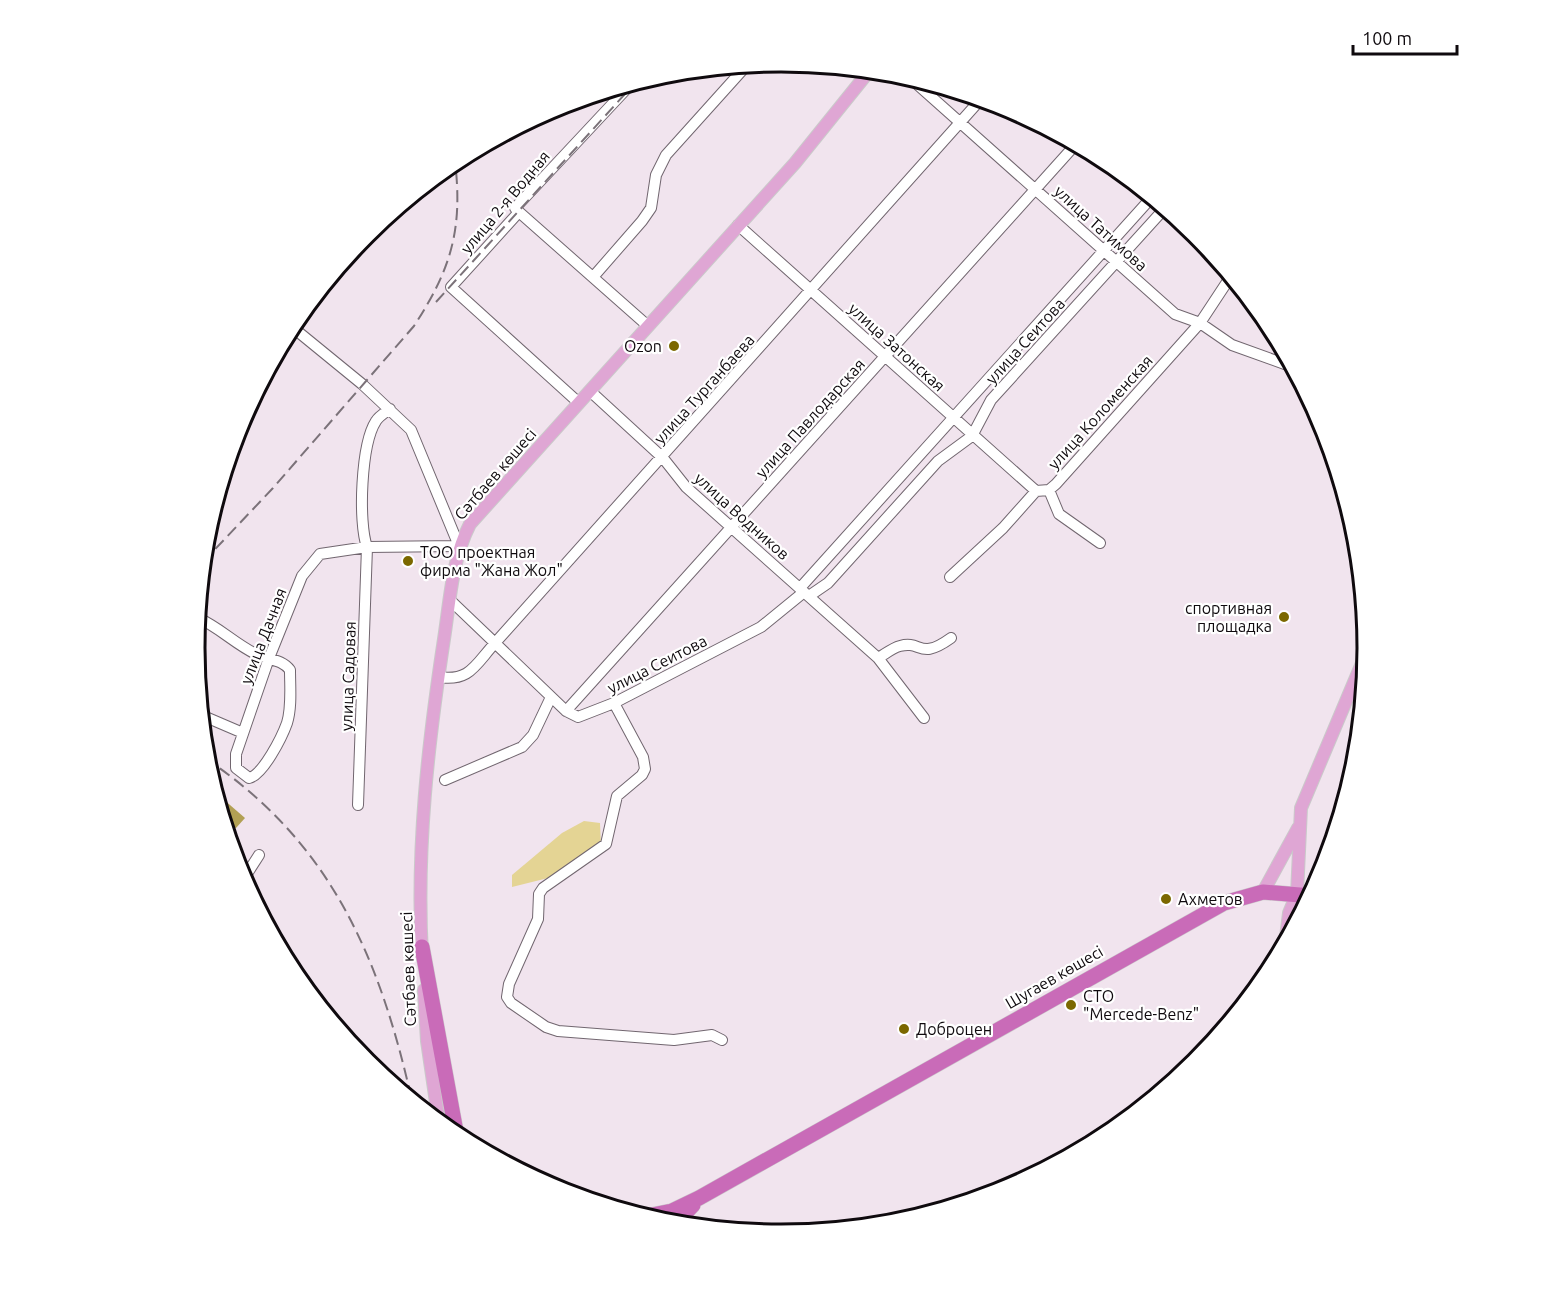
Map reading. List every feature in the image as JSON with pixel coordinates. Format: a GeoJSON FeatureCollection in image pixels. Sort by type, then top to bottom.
{"type":"FeatureCollection","features":[{"type":"Feature","properties":{"kind":"highway","name":"Шугаев көшесі"},"geometry":{"type":"LineString","coordinates":[[665,1213],[699,1198],[1224,903],[1263,892],[1303,895]]}},
{"type":"Feature","properties":{"kind":"highway"},"geometry":{"type":"LineString","coordinates":[[422,947],[454,1123]]}},
{"type":"Feature","properties":{"kind":"highway","name":"Шугаев көшесі"},"geometry":{"type":"LineString","coordinates":[[682,1216],[699,1198]]}},
{"type":"Feature","properties":{"kind":"main road","name":"Сәтбаев көшесі"},"geometry":{"type":"LineString","coordinates":[[437,1111],[427,1041],[422,947],[421,821],[438,677],[459,546],[470,524],[795,163],[864,78]]}},
{"type":"Feature","properties":{"kind":"main road"},"geometry":{"type":"LineString","coordinates":[[1305,890],[1301,808],[1357,674]]}},
{"type":"Feature","properties":{"kind":"main road"},"geometry":{"type":"LineString","coordinates":[[1263,892],[1300,825]]}},
{"type":"Feature","properties":{"kind":"main road"},"geometry":{"type":"LineString","coordinates":[[1288,925],[1289,913],[1300,901]]}},
{"type":"Feature","properties":{"kind":"street"},"geometry":{"type":"LineString","coordinates":[[594,276],[651,208],[656,176],[666,156],[739,73]]}},
{"type":"Feature","properties":{"kind":"street","name":"улица Татимова"},"geometry":{"type":"LineString","coordinates":[[924,90],[1175,314],[1200,323],[1232,345],[1283,363]]}},
{"type":"Feature","properties":{"kind":"street","name":"улица 2-я Водная"},"geometry":{"type":"LineString","coordinates":[[579,403],[451,287],[519,212],[515,208],[620,96]]}},
{"type":"Feature","properties":{"kind":"street","name":"улица Турганбаева"},"geometry":{"type":"LineString","coordinates":[[438,677],[454,679],[464,676],[663,458],[975,106]]}},
{"type":"Feature","properties":{"kind":"street","name":"улица Павлодарская"},"geometry":{"type":"LineString","coordinates":[[566,711],[1071,150]]}},
{"type":"Feature","properties":{"kind":"street","name":"улица Сеитова"},"geometry":{"type":"LineString","coordinates":[[566,711],[572,716],[586,716],[615,703],[761,627],[804,592],[952,418],[1147,203]]}},
{"type":"Feature","properties":{"kind":"street"},"geometry":{"type":"LineString","coordinates":[[519,212],[648,326]]}},
{"type":"Feature","properties":{"kind":"street","name":"улица Сеитова"},"geometry":{"type":"LineString","coordinates":[[804,592],[828,583],[938,461],[972,436],[991,400],[1160,213]]}},
{"type":"Feature","properties":{"kind":"street","name":"улица Затонская"},"geometry":{"type":"LineString","coordinates":[[738,225],[1036,491]]}},
{"type":"Feature","properties":{"kind":"street","name":"улица Коломенская"},"geometry":{"type":"LineString","coordinates":[[1036,491],[1049,490],[1200,323],[1227,283]]}},
{"type":"Feature","properties":{"kind":"street"},"geometry":{"type":"LineString","coordinates":[[299,333],[390,408],[411,430],[459,546],[368,547]]}},
{"type":"Feature","properties":{"kind":"street","name":"улица Водников"},"geometry":{"type":"LineString","coordinates":[[590,391],[663,458],[686,487],[878,658],[924,718]]}},
{"type":"Feature","properties":{"kind":"street","name":"улица Садовая"},"geometry":{"type":"LineString","coordinates":[[358,806],[368,547],[363,537],[362,472],[376,421],[390,408]]}},
{"type":"Feature","properties":{"kind":"street"},"geometry":{"type":"LineString","coordinates":[[1049,490],[1059,514],[1100,543]]}},
{"type":"Feature","properties":{"kind":"street"},"geometry":{"type":"LineString","coordinates":[[950,577],[1003,528],[1036,491]]}},
{"type":"Feature","properties":{"kind":"street","name":"улица Дачная"},"geometry":{"type":"LineString","coordinates":[[269,658],[285,664],[290,670],[288,712],[286,723],[266,762],[259,773],[249,778],[236,768],[234,761],[269,658],[302,576],[320,554],[368,547]]}},
{"type":"Feature","properties":{"kind":"street"},"geometry":{"type":"LineString","coordinates":[[450,600],[566,711]]}},
{"type":"Feature","properties":{"kind":"street"},"geometry":{"type":"LineString","coordinates":[[206,622],[255,654],[269,658]]}},
{"type":"Feature","properties":{"kind":"street"},"geometry":{"type":"LineString","coordinates":[[878,658],[899,646],[926,651],[936,649],[951,638]]}},
{"type":"Feature","properties":{"kind":"street"},"geometry":{"type":"LineString","coordinates":[[445,780],[522,747],[533,735],[551,697]]}},
{"type":"Feature","properties":{"kind":"street"},"geometry":{"type":"LineString","coordinates":[[615,703],[643,757],[645,769],[642,775],[617,796],[606,844],[549,883],[539,894],[538,920],[509,984],[507,997],[511,1003],[546,1027],[558,1031],[674,1040],[712,1035],[722,1040]]}},
{"type":"Feature","properties":{"kind":"street"},"geometry":{"type":"LineString","coordinates":[[209,719],[243,733]]}},
{"type":"Feature","properties":{"kind":"street"},"geometry":{"type":"LineString","coordinates":[[249,870],[259,855]]}},
{"type":"Feature","properties":{"kind":"shaded area"},"geometry":{"type":"Polygon","coordinates":[[[226,802],[245,818],[234,827],[226,802]]]}},
{"type":"Feature","properties":{"kind":"shaded area"},"geometry":{"type":"Polygon","coordinates":[[[584,821],[600,823],[601,846],[556,876],[512,887],[512,875],[562,833],[584,821]]]}},
{"type":"Feature","properties":{"kind":"railway"},"geometry":{"type":"LineString","coordinates":[[436,302],[625,94]]}},
{"type":"Feature","properties":{"kind":"railway"},"geometry":{"type":"LineString","coordinates":[[214,551],[273,488],[414,326],[437,286],[451,248],[457,208],[456,173]]}},
{"type":"Feature","properties":{"kind":"railway"},"geometry":{"type":"LineString","coordinates":[[218,767],[249,791],[286,827],[317,866],[344,907],[366,952],[384,999],[409,1088]]}},
{"type":"Feature","properties":{"kind":"place","name":"Ozon"},"geometry":{"type":"Point","coordinates":[674,346]}},
{"type":"Feature","properties":{"kind":"place","name":"ТОО проектная фирма \"Жана Жол\""},"geometry":{"type":"Point","coordinates":[408,561]}},
{"type":"Feature","properties":{"kind":"place","name":"спортивная площадка"},"geometry":{"type":"Point","coordinates":[1284,617]}},
{"type":"Feature","properties":{"kind":"place","name":"Ахметов"},"geometry":{"type":"Point","coordinates":[1166,899]}},
{"type":"Feature","properties":{"kind":"place","name":"СТО \"Mercede-Benz\""},"geometry":{"type":"Point","coordinates":[1071,1005]}},
{"type":"Feature","properties":{"kind":"place","name":"Доброцен"},"geometry":{"type":"Point","coordinates":[904,1029]}}]}
